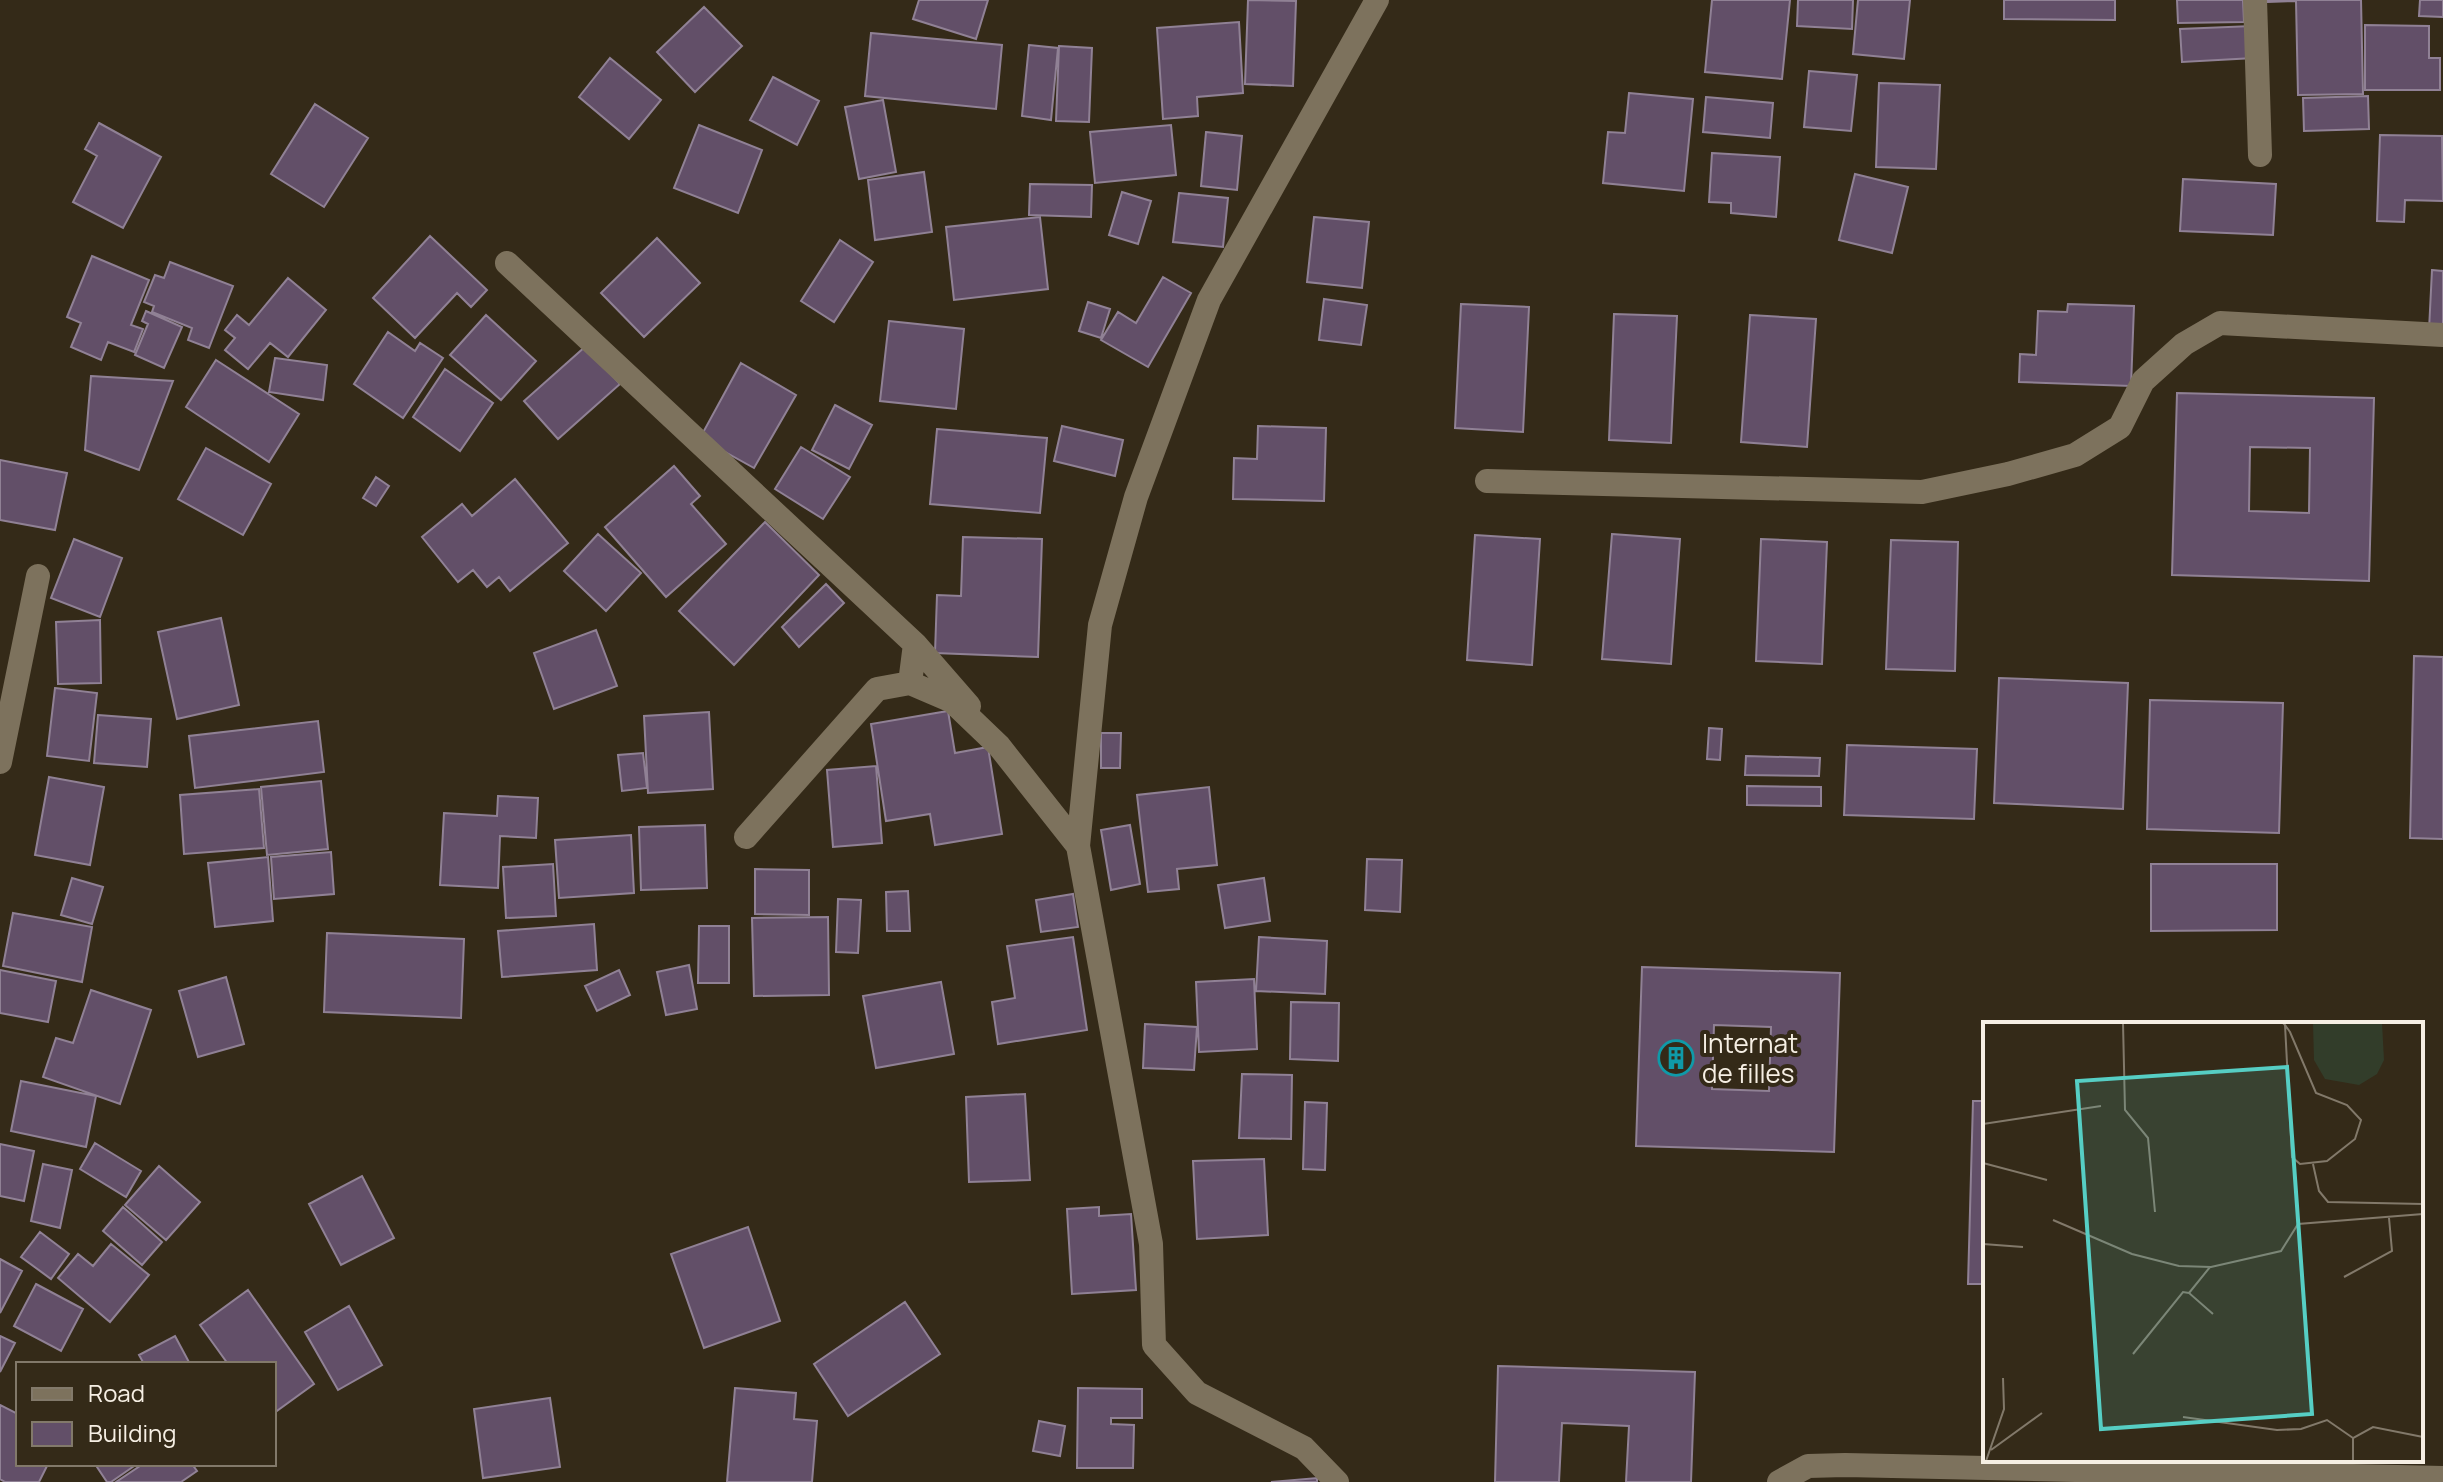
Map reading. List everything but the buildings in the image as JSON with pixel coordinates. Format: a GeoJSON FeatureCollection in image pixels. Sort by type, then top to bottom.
{"type":"FeatureCollection","features":[{"type":"Feature","properties":{"kind":"street"},"geometry":{"type":"LineString","coordinates":[[1337,1482],[1304,1448],[1197,1393],[1154,1345],[1151,1244],[1078,846],[1100,625],[1136,497],[1209,300],[1377,0]]}},
{"type":"Feature","properties":{"kind":"street"},"geometry":{"type":"LineString","coordinates":[[2255,0],[2260,155]]}},
{"type":"Feature","properties":{"kind":"street"},"geometry":{"type":"LineString","coordinates":[[507,263],[915,644],[1051,800],[1078,846]]}},
{"type":"Feature","properties":{"kind":"street"},"geometry":{"type":"LineString","coordinates":[[1487,481],[1922,492],[2008,474],[2075,455],[2120,427],[2143,381],[2184,344],[2220,323],[2443,335]]}},
{"type":"Feature","properties":{"kind":"street"},"geometry":{"type":"LineString","coordinates":[[0,762],[38,576]]}},
{"type":"Feature","properties":{"kind":"street"},"geometry":{"type":"LineString","coordinates":[[910,683],[915,644]]}},
{"type":"Feature","properties":{"kind":"street"},"geometry":{"type":"LineString","coordinates":[[746,837],[877,689],[910,683],[952,701],[999,746],[1078,846]]}},
{"type":"Feature","properties":{"kind":"street"},"geometry":{"type":"LineString","coordinates":[[1779,1482],[1808,1466],[1845,1465],[2443,1478]]}},
{"type":"Feature","properties":{"kind":"place","name":"Internat de filles"},"geometry":{"type":"Point","coordinates":[1676,1058]}}]}
